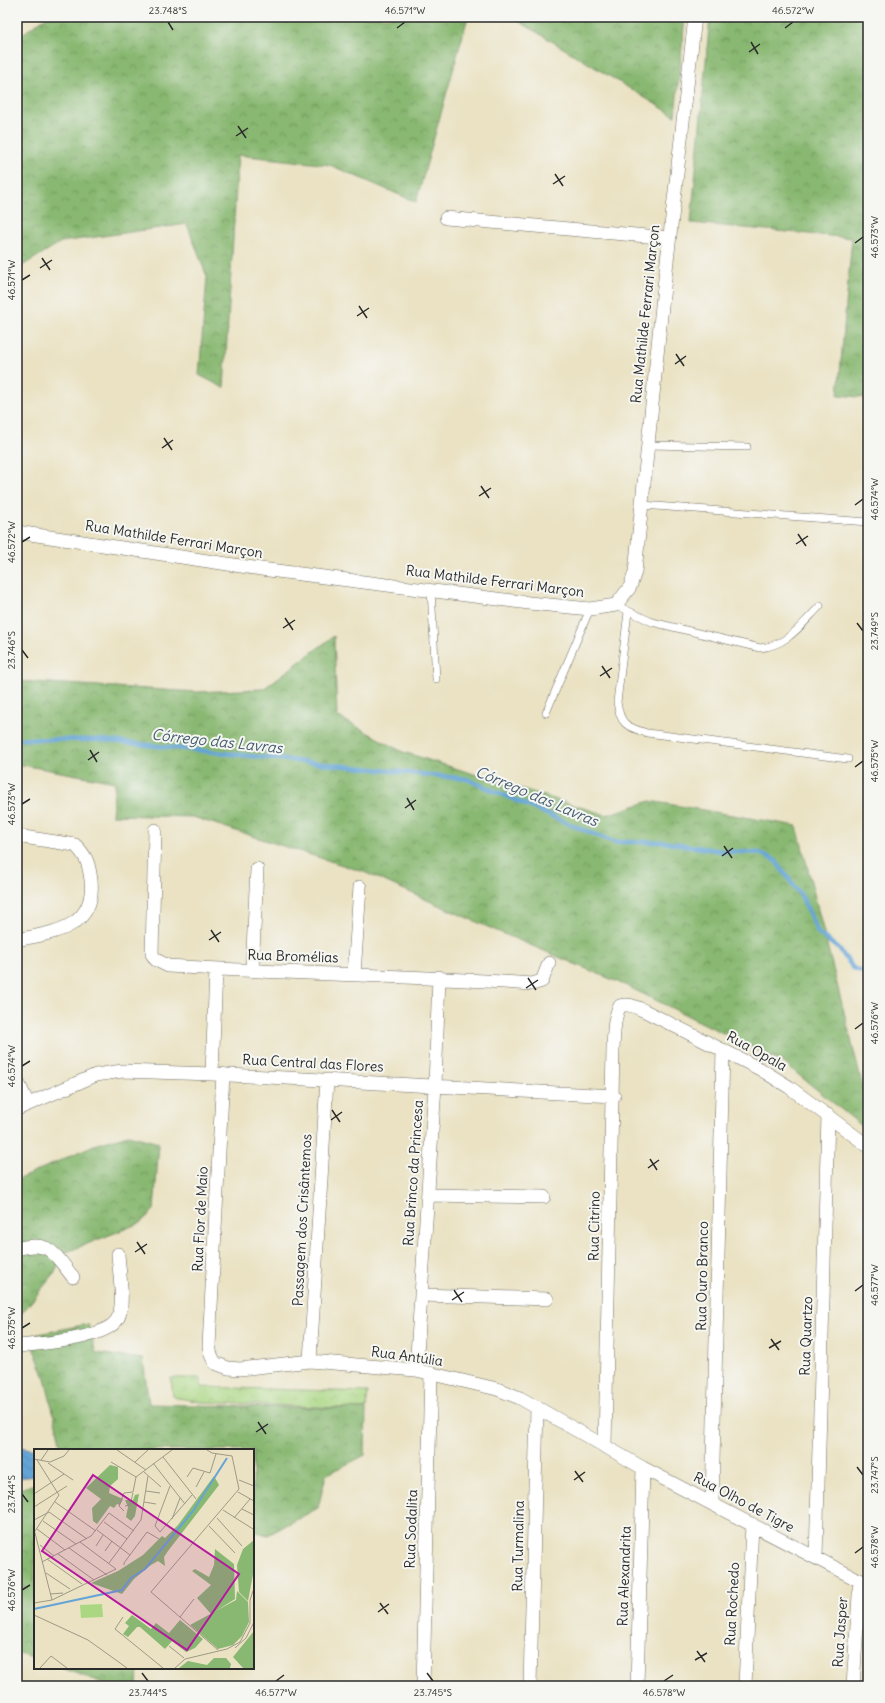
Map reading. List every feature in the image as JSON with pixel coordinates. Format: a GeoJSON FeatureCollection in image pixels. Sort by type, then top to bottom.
{"type":"FeatureCollection","features":[{"type":"Feature","properties":{"kind":"street","name":"Rua Mathilde Ferrari Marçon"},"geometry":{"type":"LineString","coordinates":[[17,532],[261,569],[431,590],[590,609],[616,605],[630,587],[635,572],[669,238],[695,17]]}},
{"type":"Feature","properties":{"kind":"street"},"geometry":{"type":"LineString","coordinates":[[446,218],[669,238]]}},
{"type":"Feature","properties":{"kind":"street","name":"Rua Bromélias"},"geometry":{"type":"LineString","coordinates":[[155,830],[152,954],[156,960],[168,966],[252,971],[439,977],[532,984],[542,981],[549,963]]}},
{"type":"Feature","properties":{"kind":"street"},"geometry":{"type":"LineString","coordinates":[[17,836],[75,845],[82,851],[89,861],[92,890],[85,913],[79,920],[47,933],[17,940]]}},
{"type":"Feature","properties":{"kind":"street"},"geometry":{"type":"LineString","coordinates":[[252,971],[257,868]]}},
{"type":"Feature","properties":{"kind":"street"},"geometry":{"type":"LineString","coordinates":[[354,974],[360,887]]}},
{"type":"Feature","properties":{"kind":"street","name":"Rua Flor de Maio"},"geometry":{"type":"LineString","coordinates":[[215,1363],[210,1355],[209,1346],[217,1074],[216,969]]}},
{"type":"Feature","properties":{"kind":"street","name":"Rua Brinco da Princesa"},"geometry":{"type":"LineString","coordinates":[[416,1370],[435,1086],[439,977]]}},
{"type":"Feature","properties":{"kind":"street","name":"Rua Opala"},"geometry":{"type":"LineString","coordinates":[[620,1006],[626,1004],[632,1006],[760,1069],[828,1116],[868,1146]]}},
{"type":"Feature","properties":{"kind":"street","name":"Rua Citrino"},"geometry":{"type":"LineString","coordinates":[[605,1447],[615,1023],[617,1010],[620,1006]]}},
{"type":"Feature","properties":{"kind":"street","name":"Rua Ouro Branco"},"geometry":{"type":"LineString","coordinates":[[712,1502],[723,1050]]}},
{"type":"Feature","properties":{"kind":"street","name":"Rua Central das Flores"},"geometry":{"type":"LineString","coordinates":[[22,1106],[96,1075],[122,1071],[217,1074],[614,1096]]}},
{"type":"Feature","properties":{"kind":"street"},"geometry":{"type":"LineString","coordinates":[[17,1080],[22,1106]]}},
{"type":"Feature","properties":{"kind":"street","name":"Passagem dos Crisântemos"},"geometry":{"type":"LineString","coordinates":[[310,1361],[327,1080]]}},
{"type":"Feature","properties":{"kind":"street","name":"Rua Quartzo"},"geometry":{"type":"LineString","coordinates":[[816,1558],[828,1116]]}},
{"type":"Feature","properties":{"kind":"street"},"geometry":{"type":"LineString","coordinates":[[428,1195],[544,1198]]}},
{"type":"Feature","properties":{"kind":"street"},"geometry":{"type":"LineString","coordinates":[[17,1249],[32,1244],[49,1249],[73,1277]]}},
{"type":"Feature","properties":{"kind":"street"},"geometry":{"type":"LineString","coordinates":[[17,1346],[72,1339],[108,1329],[118,1318],[121,1301],[118,1254]]}},
{"type":"Feature","properties":{"kind":"street"},"geometry":{"type":"LineString","coordinates":[[421,1295],[547,1299]]}},
{"type":"Feature","properties":{"kind":"street","name":"Rua Antúlia"},"geometry":{"type":"LineString","coordinates":[[215,1363],[221,1367],[240,1369],[310,1361],[416,1370],[431,1373],[497,1389],[537,1408],[605,1447]]}},
{"type":"Feature","properties":{"kind":"street","name":"Rua Sodalita"},"geometry":{"type":"LineString","coordinates":[[423,1686],[431,1373]]}},
{"type":"Feature","properties":{"kind":"street","name":"Rua Turmalina"},"geometry":{"type":"LineString","coordinates":[[530,1686],[537,1408]]}},
{"type":"Feature","properties":{"kind":"street","name":"Rua Olho de Tigre"},"geometry":{"type":"LineString","coordinates":[[605,1447],[864,1582]]}},
{"type":"Feature","properties":{"kind":"street","name":"Rua Alexandrita"},"geometry":{"type":"LineString","coordinates":[[637,1686],[643,1468]]}},
{"type":"Feature","properties":{"kind":"street","name":"Rua Rochedo"},"geometry":{"type":"LineString","coordinates":[[745,1686],[752,1524]]}},
{"type":"Feature","properties":{"kind":"street","name":"Rua Jasper"},"geometry":{"type":"LineString","coordinates":[[853,1686],[864,1582]]}},
{"type":"Feature","properties":{"kind":"lane"},"geometry":{"type":"LineString","coordinates":[[648,445],[747,447]]}},
{"type":"Feature","properties":{"kind":"lane"},"geometry":{"type":"LineString","coordinates":[[642,505],[868,522]]}},
{"type":"Feature","properties":{"kind":"lane"},"geometry":{"type":"LineString","coordinates":[[431,590],[436,679]]}},
{"type":"Feature","properties":{"kind":"lane"},"geometry":{"type":"LineString","coordinates":[[616,605],[628,612],[652,622],[760,648],[771,647],[781,643],[820,606]]}},
{"type":"Feature","properties":{"kind":"lane"},"geometry":{"type":"LineString","coordinates":[[546,713],[590,609]]}},
{"type":"Feature","properties":{"kind":"lane"},"geometry":{"type":"LineString","coordinates":[[628,612],[617,702],[618,714],[623,723],[632,729],[647,733],[848,759]]}},
{"type":"Feature","properties":{"kind":"green space"},"geometry":{"type":"Polygon","coordinates":[[[46,17],[468,17],[416,202],[330,165],[238,155],[224,388],[199,375],[207,277],[187,224],[61,242],[17,269],[17,38],[46,17]]]}},
{"type":"Feature","properties":{"kind":"green space"},"geometry":{"type":"Polygon","coordinates":[[[512,17],[685,17],[675,116],[512,17]]]}},
{"type":"Feature","properties":{"kind":"green space"},"geometry":{"type":"Polygon","coordinates":[[[710,17],[868,17],[868,398],[838,395],[852,238],[691,223],[710,17]]]}},
{"type":"Feature","properties":{"kind":"green space"},"geometry":{"type":"Polygon","coordinates":[[[334,636],[337,716],[403,752],[606,815],[650,801],[797,826],[868,1107],[868,1131],[784,1063],[627,986],[497,931],[364,872],[193,817],[112,815],[115,782],[17,764],[17,681],[197,692],[263,689],[334,636]]]}},
{"type":"Feature","properties":{"kind":"green space"},"geometry":{"type":"Polygon","coordinates":[[[128,1135],[159,1143],[154,1210],[140,1223],[64,1253],[53,1275],[22,1313],[17,1307],[17,1180],[94,1145],[128,1135]]]}},
{"type":"Feature","properties":{"kind":"green space"},"geometry":{"type":"Polygon","coordinates":[[[88,1324],[96,1353],[143,1359],[149,1404],[366,1409],[365,1455],[326,1475],[318,1508],[268,1535],[254,1531],[254,1449],[62,1449],[45,1378],[29,1336],[88,1324]]]}},
{"type":"Feature","properties":{"kind":"green space"},"geometry":{"type":"Polygon","coordinates":[[[171,1378],[201,1378],[201,1387],[368,1392],[366,1409],[201,1402],[173,1397],[171,1378]]]}},
{"type":"Feature","properties":{"kind":"green space"},"geometry":{"type":"Polygon","coordinates":[[[34,1484],[34,1659],[17,1653],[17,1490],[34,1484]]]}},
{"type":"Feature","properties":{"kind":"green space"},"geometry":{"type":"Polygon","coordinates":[[[64,1669],[138,1669],[137,1686],[112,1686],[64,1669]]]}},
{"type":"Feature","properties":{"kind":"water"},"geometry":{"type":"Polygon","coordinates":[[[17,1446],[34,1450],[34,1476],[17,1478],[17,1446]]]}},
{"type":"Feature","properties":{"kind":"waterway","name":"Córrego das Lavras"},"geometry":{"type":"LineString","coordinates":[[17,739],[100,740],[467,779],[614,842],[662,842],[722,851],[760,853],[775,860],[802,897],[818,933],[839,949],[853,968],[868,974]]}}]}
